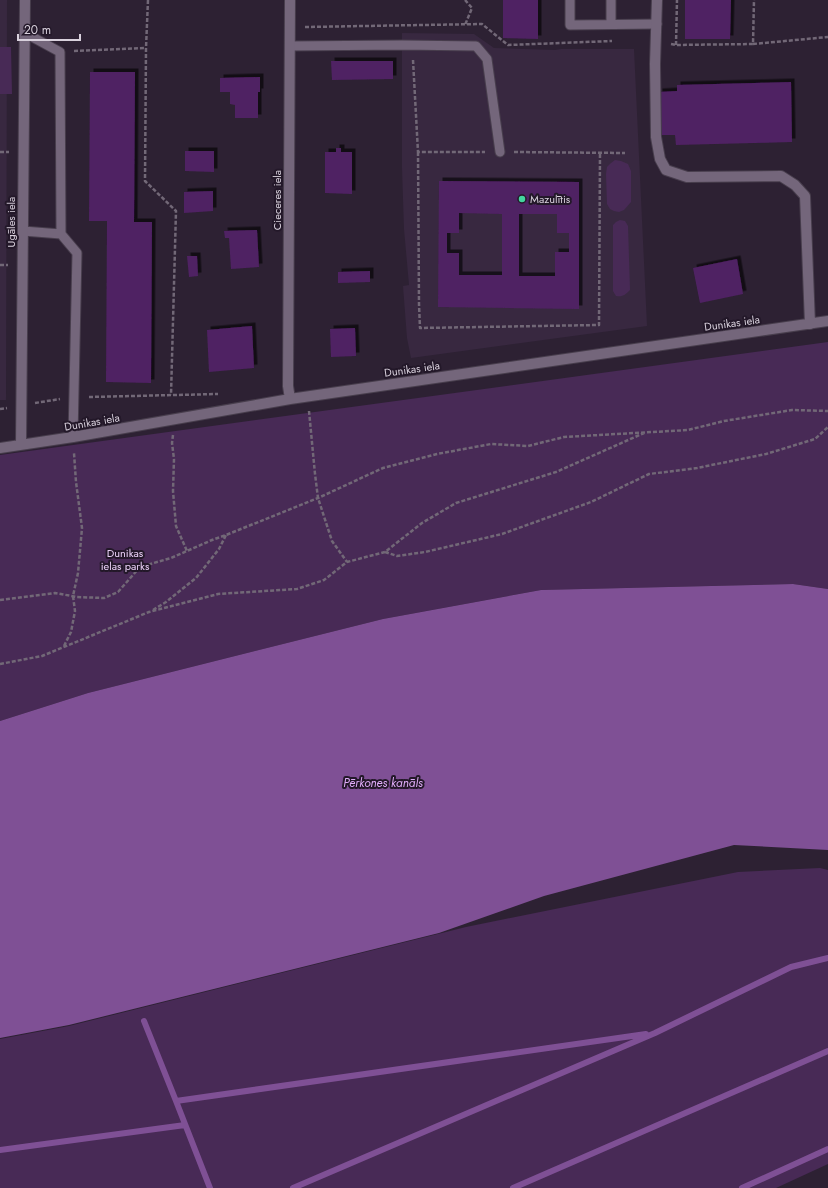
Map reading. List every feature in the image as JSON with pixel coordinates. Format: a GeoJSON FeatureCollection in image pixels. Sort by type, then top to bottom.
{"type":"FeatureCollection","features":[{"type":"Feature","properties":{"kind":"street","name":"Ugāles iela"},"geometry":{"type":"LineString","coordinates":[[21,445],[25,0]]}},
{"type":"Feature","properties":{"kind":"street","name":"Cieceres iela"},"geometry":{"type":"LineString","coordinates":[[290,0],[288,378],[290,399]]}},
{"type":"Feature","properties":{"kind":"street"},"geometry":{"type":"LineString","coordinates":[[657,0],[655,64],[656,137],[660,159],[666,170],[687,177],[781,176],[795,185],[805,196],[810,324]]}},
{"type":"Feature","properties":{"kind":"street","name":"Dunikas iela"},"geometry":{"type":"LineString","coordinates":[[0,448],[73,437],[308,396],[828,321]]}},
{"type":"Feature","properties":{"kind":"lane"},"geometry":{"type":"LineString","coordinates":[[570,0],[570,25],[656,24]]}},
{"type":"Feature","properties":{"kind":"lane"},"geometry":{"type":"LineString","coordinates":[[611,0],[611,24]]}},
{"type":"Feature","properties":{"kind":"lane"},"geometry":{"type":"LineString","coordinates":[[24,33],[60,52],[61,234],[77,254],[73,437]]}},
{"type":"Feature","properties":{"kind":"lane"},"geometry":{"type":"LineString","coordinates":[[290,46],[476,46],[487,59],[500,152]]}},
{"type":"Feature","properties":{"kind":"lane"},"geometry":{"type":"LineString","coordinates":[[23,231],[61,234]]}},
{"type":"Feature","properties":{"kind":"path"},"geometry":{"type":"LineString","coordinates":[[148,0],[146,48],[146,181],[176,210],[172,395]]}},
{"type":"Feature","properties":{"kind":"path"},"geometry":{"type":"LineString","coordinates":[[465,0],[472,8],[466,25]]}},
{"type":"Feature","properties":{"kind":"path"},"geometry":{"type":"LineString","coordinates":[[676,45],[678,0]]}},
{"type":"Feature","properties":{"kind":"path"},"geometry":{"type":"LineString","coordinates":[[753,44],[754,0]]}},
{"type":"Feature","properties":{"kind":"path"},"geometry":{"type":"LineString","coordinates":[[656,40],[676,45],[753,44],[828,37]]}},
{"type":"Feature","properties":{"kind":"path"},"geometry":{"type":"LineString","coordinates":[[60,52],[146,48]]}},
{"type":"Feature","properties":{"kind":"path"},"geometry":{"type":"LineString","coordinates":[[0,152],[11,152]]}},
{"type":"Feature","properties":{"kind":"path"},"geometry":{"type":"LineString","coordinates":[[418,152],[420,328],[599,325],[600,153]]}},
{"type":"Feature","properties":{"kind":"path"},"geometry":{"type":"LineString","coordinates":[[0,410],[21,404],[74,397],[221,394]]}},
{"type":"Feature","properties":{"kind":"path"},"geometry":{"type":"LineString","coordinates":[[308,396],[318,498],[332,541],[347,562]]}},
{"type":"Feature","properties":{"kind":"path"},"geometry":{"type":"LineString","coordinates":[[0,600],[55,593],[104,598],[118,592],[140,568],[171,558],[318,498],[383,468],[437,454],[491,444],[528,446],[564,438],[688,430],[724,421],[792,410],[828,411]]}},
{"type":"Feature","properties":{"kind":"path"},"geometry":{"type":"LineString","coordinates":[[385,552],[397,556],[425,552],[502,534],[591,502],[649,474],[697,468],[766,454],[815,439],[828,427]]}},
{"type":"Feature","properties":{"kind":"path"},"geometry":{"type":"LineString","coordinates":[[174,430],[172,442],[176,526],[187,551]]}},
{"type":"Feature","properties":{"kind":"path"},"geometry":{"type":"LineString","coordinates":[[0,664],[42,656],[149,612],[218,594],[297,589],[324,580],[347,562],[385,552],[422,523],[456,503],[556,472],[647,432]]}},
{"type":"Feature","properties":{"kind":"path"},"geometry":{"type":"LineString","coordinates":[[64,647],[71,632],[75,611],[73,596],[78,573],[82,528],[76,482],[73,437]]}},
{"type":"Feature","properties":{"kind":"path"},"geometry":{"type":"LineString","coordinates":[[149,612],[166,602],[196,578],[219,550],[226,535]]}},
{"type":"Feature","properties":{"kind":"shaded area"},"geometry":{"type":"Polygon","coordinates":[[[0,0],[7,0],[6,400],[0,400],[0,0]]]}},
{"type":"Feature","properties":{"kind":"shaded area","name":"Mazulītis"},"geometry":{"type":"Polygon","coordinates":[[[402,33],[474,34],[494,48],[555,50],[634,49],[647,326],[411,358],[407,338],[403,286],[409,285],[404,229],[402,168],[402,33]]]}},
{"type":"Feature","properties":{"kind":"green space"},"geometry":{"type":"Polygon","coordinates":[[[0,47],[11,47],[12,94],[0,94],[0,47]]]}},
{"type":"Feature","properties":{"kind":"green space"},"geometry":{"type":"Polygon","coordinates":[[[615,160],[628,164],[631,171],[631,202],[624,210],[619,212],[610,209],[607,204],[607,167],[615,160]]]}},
{"type":"Feature","properties":{"kind":"green space"},"geometry":{"type":"Polygon","coordinates":[[[620,220],[625,221],[628,226],[630,290],[624,295],[616,296],[613,291],[613,225],[620,220]]]}},
{"type":"Feature","properties":{"kind":"green space","name":"Dunikas ielas parks"},"geometry":{"type":"Polygon","coordinates":[[[828,342],[828,589],[793,584],[541,590],[383,619],[88,693],[0,721],[0,455],[828,342]]]}},
{"type":"Feature","properties":{"kind":"green space"},"geometry":{"type":"Polygon","coordinates":[[[820,868],[828,870],[828,1164],[776,1188],[0,1188],[0,1039],[69,1026],[466,927],[738,872],[820,868]]]}},
{"type":"Feature","properties":{"kind":"water","name":"Pērkones kanāls"},"geometry":{"type":"Polygon","coordinates":[[[793,584],[828,589],[828,850],[734,845],[544,896],[439,933],[69,1025],[0,1038],[0,721],[88,693],[383,619],[541,590],[793,584]]]}},
{"type":"Feature","properties":{"kind":"building"},"geometry":{"type":"Polygon","coordinates":[[[503,0],[538,0],[538,39],[503,38],[503,0]]]}},
{"type":"Feature","properties":{"kind":"building"},"geometry":{"type":"Polygon","coordinates":[[[685,0],[731,0],[730,39],[685,39],[685,0]]]}},
{"type":"Feature","properties":{"kind":"building"},"geometry":{"type":"Polygon","coordinates":[[[331,61],[393,61],[393,79],[332,80],[331,61]]]}},
{"type":"Feature","properties":{"kind":"building"},"geometry":{"type":"Polygon","coordinates":[[[90,72],[135,72],[134,222],[152,222],[151,383],[106,382],[107,221],[89,221],[90,72]]]}},
{"type":"Feature","properties":{"kind":"building"},"geometry":{"type":"Polygon","coordinates":[[[260,77],[260,92],[258,92],[258,118],[235,118],[235,105],[230,104],[230,92],[220,92],[220,78],[260,77]]]}},
{"type":"Feature","properties":{"kind":"building"},"geometry":{"type":"Polygon","coordinates":[[[791,82],[792,142],[676,145],[675,135],[660,135],[659,92],[677,91],[677,85],[791,82]]]}},
{"type":"Feature","properties":{"kind":"building"},"geometry":{"type":"Polygon","coordinates":[[[336,148],[341,148],[341,152],[352,152],[352,194],[325,193],[325,152],[336,152],[336,148]]]}},
{"type":"Feature","properties":{"kind":"building"},"geometry":{"type":"Polygon","coordinates":[[[185,151],[214,151],[214,172],[185,171],[185,151]]]}},
{"type":"Feature","properties":{"kind":"building"},"geometry":{"type":"Polygon","coordinates":[[[439,181],[579,182],[579,309],[438,307],[439,181]],[[459,213],[459,233],[447,233],[447,253],[459,253],[459,275],[502,275],[502,214],[459,213]],[[519,214],[519,276],[555,276],[555,252],[569,252],[569,233],[557,233],[557,214],[519,214]]]}},
{"type":"Feature","properties":{"kind":"building"},"geometry":{"type":"Polygon","coordinates":[[[213,191],[213,211],[184,213],[184,192],[213,191]]]}},
{"type":"Feature","properties":{"kind":"building"},"geometry":{"type":"Polygon","coordinates":[[[257,230],[259,267],[231,269],[229,238],[225,238],[224,231],[257,230]]]}},
{"type":"Feature","properties":{"kind":"building"},"geometry":{"type":"Polygon","coordinates":[[[187,256],[197,256],[198,276],[189,277],[187,256]]]}},
{"type":"Feature","properties":{"kind":"building"},"geometry":{"type":"Polygon","coordinates":[[[737,259],[743,294],[700,303],[693,268],[737,259]]]}},
{"type":"Feature","properties":{"kind":"building"},"geometry":{"type":"Polygon","coordinates":[[[370,271],[370,282],[338,283],[338,272],[370,271]]]}},
{"type":"Feature","properties":{"kind":"building"},"geometry":{"type":"Polygon","coordinates":[[[252,326],[254,368],[209,372],[207,330],[252,326]]]}},
{"type":"Feature","properties":{"kind":"building"},"geometry":{"type":"Polygon","coordinates":[[[355,328],[356,356],[331,357],[330,329],[355,328]]]}},
{"type":"Feature","properties":{"kind":"waterway"},"geometry":{"type":"LineString","coordinates":[[293,1188],[655,1033],[791,967],[828,958]]}},
{"type":"Feature","properties":{"kind":"waterway"},"geometry":{"type":"LineString","coordinates":[[144,1021],[210,1188]]}},
{"type":"Feature","properties":{"kind":"waterway"},"geometry":{"type":"LineString","coordinates":[[176,1101],[646,1034]]}},
{"type":"Feature","properties":{"kind":"waterway"},"geometry":{"type":"LineString","coordinates":[[513,1188],[828,1051]]}},
{"type":"Feature","properties":{"kind":"waterway"},"geometry":{"type":"LineString","coordinates":[[0,1150],[185,1125]]}},
{"type":"Feature","properties":{"kind":"waterway"},"geometry":{"type":"LineString","coordinates":[[742,1188],[828,1149]]}},
{"type":"Feature","properties":{"kind":"place","name":"Mazulītis"},"geometry":{"type":"Point","coordinates":[522,199]}}]}
